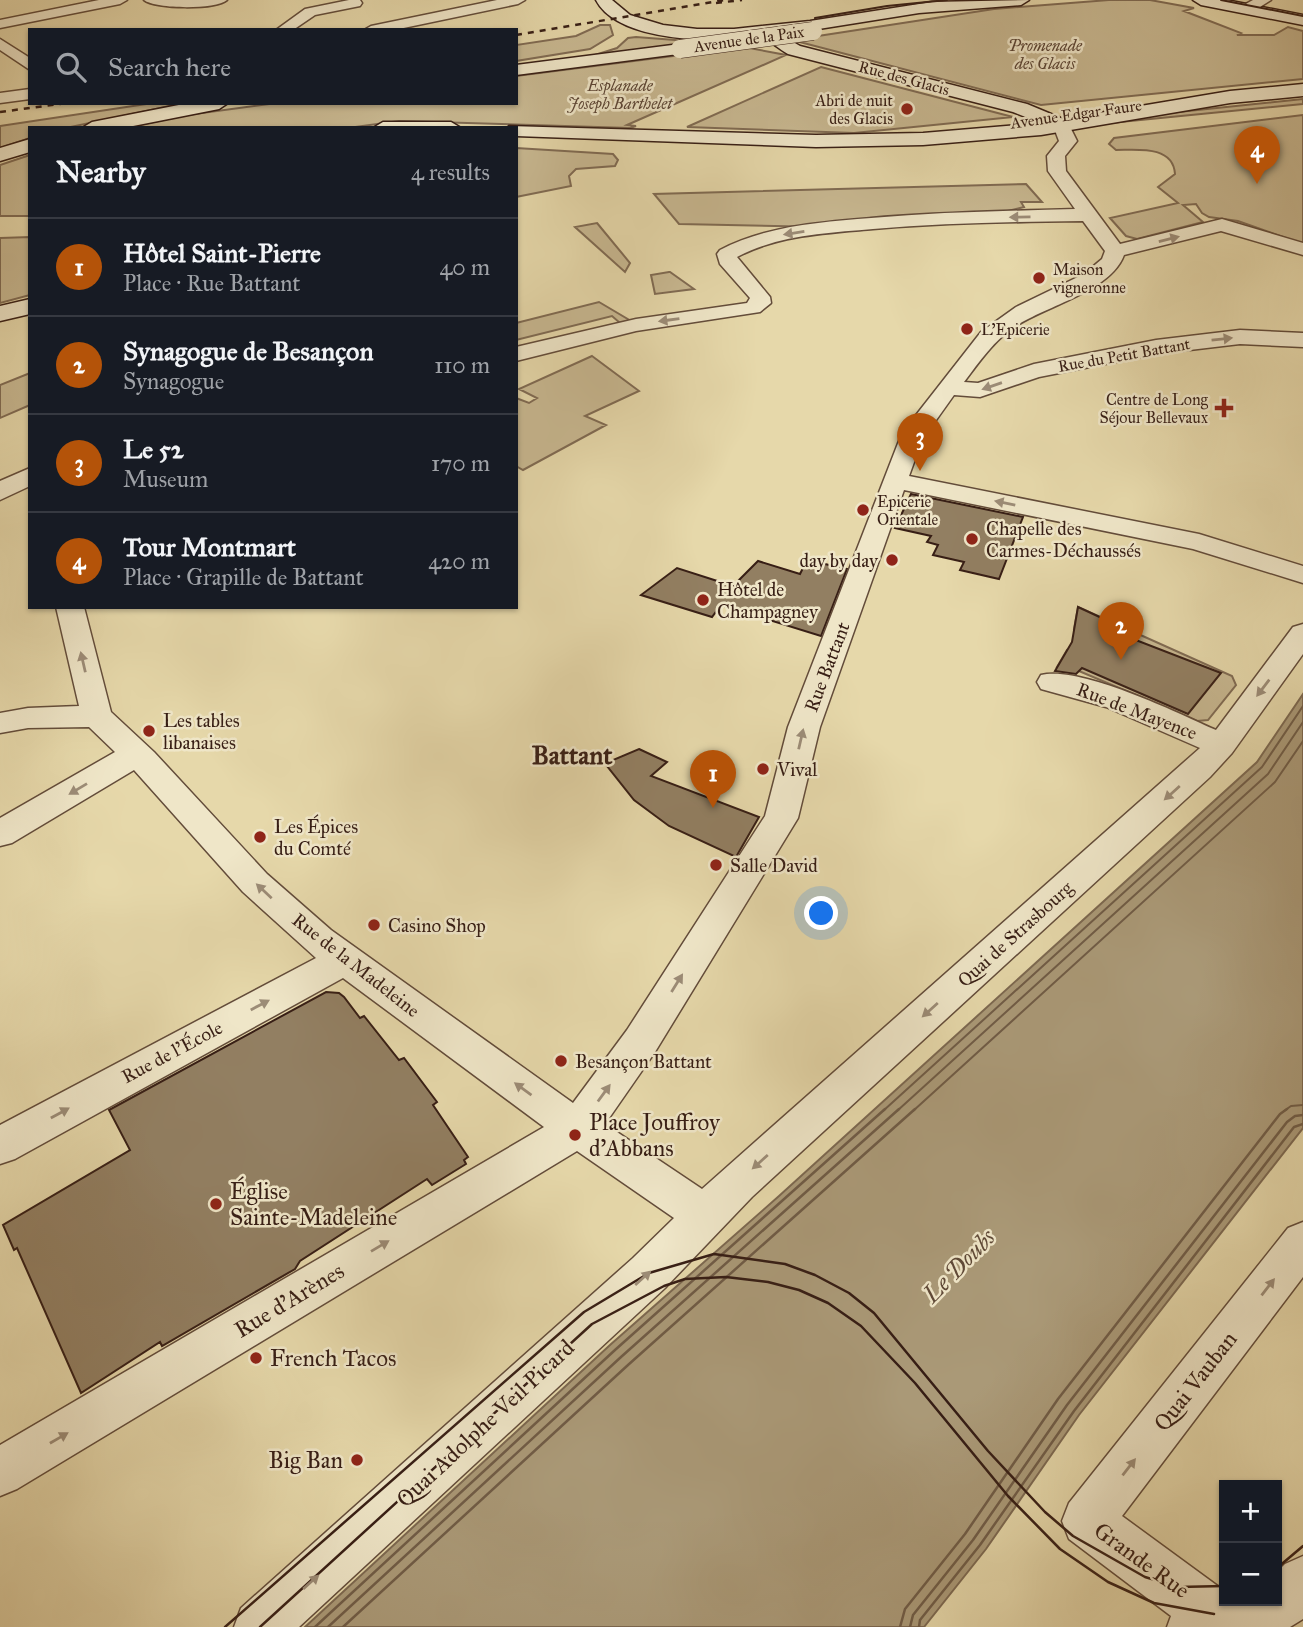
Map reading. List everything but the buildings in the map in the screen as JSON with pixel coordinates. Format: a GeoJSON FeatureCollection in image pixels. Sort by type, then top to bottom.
{"type":"FeatureCollection","features":[{"type":"Feature","properties":{"kind":"main road"},"geometry":{"type":"LineString","coordinates":[[594,0],[594,10],[617,23],[649,32],[794,50]]}},
{"type":"Feature","properties":{"kind":"main road","name":"Avenue de la Paix"},"geometry":{"type":"LineString","coordinates":[[604,0],[607,7],[616,14],[650,27],[696,33],[766,30],[920,8],[1021,0]]}},
{"type":"Feature","properties":{"kind":"main road"},"geometry":{"type":"LineString","coordinates":[[1201,0],[1303,20]]}},
{"type":"Feature","properties":{"kind":"main road","name":"Avenue de la Paix"},"geometry":{"type":"LineString","coordinates":[[518,70],[976,7],[971,4]]}},
{"type":"Feature","properties":{"kind":"main road"},"geometry":{"type":"LineString","coordinates":[[518,63],[600,51],[621,38],[617,23]]}},
{"type":"Feature","properties":{"kind":"main road","name":"Rue des Glacis"},"geometry":{"type":"LineString","coordinates":[[766,30],[777,41],[794,50],[1020,108],[1053,129]]}},
{"type":"Feature","properties":{"kind":"main road","name":"Avenue Edgar Faure"},"geometry":{"type":"LineString","coordinates":[[518,130],[849,141],[923,139],[1053,129],[1303,84]]}},
{"type":"Feature","properties":{"kind":"main road","name":"Avenue Edgar Faure"},"geometry":{"type":"LineString","coordinates":[[1053,129],[1180,104],[1303,92]]}},
{"type":"Feature","properties":{"kind":"main road"},"geometry":{"type":"LineString","coordinates":[[102,126],[209,105]]}},
{"type":"Feature","properties":{"kind":"main road"},"geometry":{"type":"LineString","coordinates":[[0,155],[28,146]]}},
{"type":"Feature","properties":{"kind":"street"},"geometry":{"type":"LineString","coordinates":[[0,24],[120,0]]}},
{"type":"Feature","properties":{"kind":"street"},"geometry":{"type":"LineString","coordinates":[[151,0],[193,4],[220,0]]}},
{"type":"Feature","properties":{"kind":"street"},"geometry":{"type":"LineString","coordinates":[[378,28],[518,0]]}},
{"type":"Feature","properties":{"kind":"street"},"geometry":{"type":"LineString","coordinates":[[1247,9],[1264,0]]}},
{"type":"Feature","properties":{"kind":"street"},"geometry":{"type":"LineString","coordinates":[[286,28],[310,12],[352,8],[355,19],[371,28]]}},
{"type":"Feature","properties":{"kind":"street"},"geometry":{"type":"LineString","coordinates":[[0,43],[28,64]]}},
{"type":"Feature","properties":{"kind":"street"},"geometry":{"type":"LineString","coordinates":[[0,98],[28,94]]}},
{"type":"Feature","properties":{"kind":"street"},"geometry":{"type":"LineString","coordinates":[[1053,129],[1057,171],[1115,251],[1222,225],[1303,249]]}},
{"type":"Feature","properties":{"kind":"street"},"geometry":{"type":"LineString","coordinates":[[518,354],[636,325],[753,308],[760,303],[760,297],[727,260],[727,254],[740,244],[794,232],[943,218],[1088,215]]}},
{"type":"Feature","properties":{"kind":"street","name":"Rue Battant"},"geometry":{"type":"LineString","coordinates":[[578,1129],[641,1041],[781,818],[804,727],[910,440],[922,418],[977,346],[1003,323],[1109,268],[1115,260],[1115,251]]}},
{"type":"Feature","properties":{"kind":"street","name":"Rue du Petit Battant"},"geometry":{"type":"LineString","coordinates":[[948,387],[980,390],[1034,372],[1156,347],[1240,337],[1303,340]]}},
{"type":"Feature","properties":{"kind":"street"},"geometry":{"type":"LineString","coordinates":[[977,346],[1034,372]]}},
{"type":"Feature","properties":{"kind":"street"},"geometry":{"type":"LineString","coordinates":[[0,492],[28,476]]}},
{"type":"Feature","properties":{"kind":"street"},"geometry":{"type":"LineString","coordinates":[[896,481],[1107,525],[1124,518],[1202,532],[1303,575]]}},
{"type":"Feature","properties":{"kind":"street"},"geometry":{"type":"LineString","coordinates":[[0,723],[28,718],[97,716],[70,609]]}},
{"type":"Feature","properties":{"kind":"street","name":"Quai de Strasbourg"},"geometry":{"type":"LineString","coordinates":[[705,1215],[757,1165],[1199,769],[1221,745],[1303,634]]}},
{"type":"Feature","properties":{"kind":"street","name":"Rue de Mayence"},"geometry":{"type":"LineString","coordinates":[[1052,682],[1083,687],[1221,745]]}},
{"type":"Feature","properties":{"kind":"street","name":"Rue de la Madeleine"},"geometry":{"type":"LineString","coordinates":[[97,716],[136,754],[255,883],[318,940],[578,1129]]}},
{"type":"Feature","properties":{"kind":"street"},"geometry":{"type":"LineString","coordinates":[[0,834],[136,754]]}},
{"type":"Feature","properties":{"kind":"street","name":"Rue de l'École"},"geometry":{"type":"LineString","coordinates":[[0,1146],[344,960]]}},
{"type":"Feature","properties":{"kind":"street"},"geometry":{"type":"LineString","coordinates":[[578,1129],[705,1215]]}},
{"type":"Feature","properties":{"kind":"street","name":"Rue d'Arènes"},"geometry":{"type":"LineString","coordinates":[[0,1472],[578,1129]]}},
{"type":"Feature","properties":{"kind":"street","name":"Quai Adolphe Veil Picard"},"geometry":{"type":"LineString","coordinates":[[260,1627],[649,1273],[705,1215]]}},
{"type":"Feature","properties":{"kind":"street","name":"Quai Vauban"},"geometry":{"type":"LineString","coordinates":[[1087,1521],[1303,1242]]}},
{"type":"Feature","properties":{"kind":"street","name":"Grande Rue"},"geometry":{"type":"LineString","coordinates":[[1087,1521],[1212,1623]]}},
{"type":"Feature","properties":{"kind":"street"},"geometry":{"type":"LineString","coordinates":[[1212,1623],[1280,1605],[1303,1582]]}},
{"type":"Feature","properties":{"kind":"green space","name":"Promenade des Glacis"},"geometry":{"type":"Polygon","coordinates":[[[1109,0],[1150,0],[1194,8],[1184,11],[1241,33],[1237,35],[1274,35],[1288,27],[1303,31],[1303,79],[1041,105],[792,40],[994,9],[1109,0]]]}},
{"type":"Feature","properties":{"kind":"green space"},"geometry":{"type":"Polygon","coordinates":[[[600,25],[610,25],[613,35],[590,49],[518,61],[518,45],[576,36],[600,25]]]}},
{"type":"Feature","properties":{"kind":"green space"},"geometry":{"type":"Polygon","coordinates":[[[628,38],[701,42],[595,55],[617,48],[628,38]]]}},
{"type":"Feature","properties":{"kind":"green space","name":"Esplanade Joseph Barthelet"},"geometry":{"type":"Polygon","coordinates":[[[744,47],[786,55],[627,125],[636,126],[630,128],[399,121],[363,126],[135,126],[187,115],[262,105],[518,105],[518,76],[744,47]]]}},
{"type":"Feature","properties":{"kind":"green space"},"geometry":{"type":"Polygon","coordinates":[[[821,67],[1013,117],[854,133],[687,127],[821,67]]]}},
{"type":"Feature","properties":{"kind":"green space"},"geometry":{"type":"Polygon","coordinates":[[[1303,99],[1303,104],[1110,123],[1159,114],[1303,99]]]}},
{"type":"Feature","properties":{"kind":"green space"},"geometry":{"type":"Polygon","coordinates":[[[140,105],[175,105],[75,126],[28,126],[28,139],[0,148],[0,126],[140,105]]]}},
{"type":"Feature","properties":{"kind":"green space"},"geometry":{"type":"Polygon","coordinates":[[[1303,115],[1303,244],[1238,221],[1209,217],[1202,213],[1196,204],[1183,205],[1203,222],[1137,239],[1126,236],[1110,218],[1178,203],[1158,187],[1175,174],[1168,158],[1153,151],[1116,150],[1109,144],[1114,138],[1303,115]]]}},
{"type":"Feature","properties":{"kind":"green space"},"geometry":{"type":"Polygon","coordinates":[[[518,148],[613,154],[618,160],[615,166],[576,169],[569,176],[571,186],[518,197],[518,148]]]}},
{"type":"Feature","properties":{"kind":"green space"},"geometry":{"type":"Polygon","coordinates":[[[28,156],[28,216],[0,216],[0,165],[28,156]]]}},
{"type":"Feature","properties":{"kind":"green space"},"geometry":{"type":"Polygon","coordinates":[[[1026,184],[1042,202],[1021,202],[1024,207],[995,214],[825,227],[679,224],[654,194],[1026,184]]]}},
{"type":"Feature","properties":{"kind":"green space"},"geometry":{"type":"Polygon","coordinates":[[[597,223],[630,263],[625,272],[575,227],[597,223]]]}},
{"type":"Feature","properties":{"kind":"green space"},"geometry":{"type":"Polygon","coordinates":[[[28,237],[28,296],[0,303],[0,238],[28,237]]]}},
{"type":"Feature","properties":{"kind":"green space"},"geometry":{"type":"Polygon","coordinates":[[[670,272],[694,289],[655,294],[651,275],[670,272]]]}},
{"type":"Feature","properties":{"kind":"green space"},"geometry":{"type":"Polygon","coordinates":[[[599,302],[631,321],[620,323],[612,316],[518,340],[518,322],[599,302]]]}},
{"type":"Feature","properties":{"kind":"green space"},"geometry":{"type":"Polygon","coordinates":[[[592,356],[639,391],[585,416],[606,425],[523,470],[518,467],[518,399],[529,403],[537,398],[519,389],[592,356]]]}},
{"type":"Feature","properties":{"kind":"green space"},"geometry":{"type":"Polygon","coordinates":[[[28,374],[28,406],[0,418],[0,385],[28,374]]]}},
{"type":"Feature","properties":{"kind":"green space"},"geometry":{"type":"Polygon","coordinates":[[[1078,607],[1232,676],[1236,685],[1208,720],[1197,721],[1079,671],[1057,667],[1067,650],[1079,654],[1094,636],[1074,629],[1078,607]]]}},
{"type":"Feature","properties":{"kind":"water","name":"Le Doubs"},"geometry":{"type":"Polygon","coordinates":[[[1303,694],[1303,1128],[1079,1415],[986,1549],[924,1627],[305,1627],[610,1345],[779,1196],[1257,762],[1303,694]]]}},
{"type":"Feature","properties":{"kind":"tram line"},"geometry":{"type":"LineString","coordinates":[[815,18],[887,6],[947,0]]}},
{"type":"Feature","properties":{"kind":"tram line"},"geometry":{"type":"LineString","coordinates":[[1221,0],[1303,16]]}},
{"type":"Feature","properties":{"kind":"tram line"},"geometry":{"type":"LineString","coordinates":[[225,1627],[584,1312],[649,1273],[714,1254],[785,1264],[815,1275],[849,1293],[874,1313],[988,1451],[1045,1512],[1073,1536],[1145,1577],[1178,1587],[1219,1586]]}},
{"type":"Feature","properties":{"kind":"tram line"},"geometry":{"type":"LineString","coordinates":[[260,1627],[592,1324],[664,1286],[685,1279],[726,1277],[768,1282],[799,1290],[828,1303],[861,1326],[915,1383],[1008,1496],[1060,1549],[1108,1582],[1154,1603],[1214,1614]]}},
{"type":"Feature","properties":{"kind":"tram line"},"geometry":{"type":"LineString","coordinates":[[1282,1564],[1303,1546]]}},
{"type":"Feature","properties":{"kind":"railway"},"geometry":{"type":"LineString","coordinates":[[518,35],[725,0]]}},
{"type":"Feature","properties":{"kind":"railway"},"geometry":{"type":"LineString","coordinates":[[716,3],[742,0]]}},
{"type":"Feature","properties":{"kind":"railway"},"geometry":{"type":"LineString","coordinates":[[0,112],[52,105]]}},
{"type":"Feature","properties":{"kind":"place","name":"Abri de nuit des Glacis"},"geometry":{"type":"Point","coordinates":[907,109]}},
{"type":"Feature","properties":{"kind":"place","name":"Tour Montmart"},"geometry":{"type":"Point","coordinates":[1257,184]}},
{"type":"Feature","properties":{"kind":"place","name":"Maison vigneronne"},"geometry":{"type":"Point","coordinates":[1039,278]}},
{"type":"Feature","properties":{"kind":"place","name":"L'Epicerie"},"geometry":{"type":"Point","coordinates":[967,329]}},
{"type":"Feature","properties":{"kind":"place","name":"Centre de Long Séjour Bellevaux"},"geometry":{"type":"Point","coordinates":[1224,408]}},
{"type":"Feature","properties":{"kind":"place","name":"Le 52"},"geometry":{"type":"Point","coordinates":[920,471]}},
{"type":"Feature","properties":{"kind":"place","name":"Epicerie Orientale"},"geometry":{"type":"Point","coordinates":[863,510]}},
{"type":"Feature","properties":{"kind":"place","name":"Chapelle des Carmes-Déchaussés"},"geometry":{"type":"Point","coordinates":[972,539]}},
{"type":"Feature","properties":{"kind":"place","name":"day by day"},"geometry":{"type":"Point","coordinates":[892,560]}},
{"type":"Feature","properties":{"kind":"place","name":"Hôtel de Champagney"},"geometry":{"type":"Point","coordinates":[703,600]}},
{"type":"Feature","properties":{"kind":"place","name":"Synagogue de Besançon"},"geometry":{"type":"Point","coordinates":[1121,660]}},
{"type":"Feature","properties":{"kind":"place","name":"Les tables libanaises"},"geometry":{"type":"Point","coordinates":[149,731]}},
{"type":"Feature","properties":{"kind":"place","name":"Vival"},"geometry":{"type":"Point","coordinates":[763,769]}},
{"type":"Feature","properties":{"kind":"place","name":"Hôtel Saint-Pierre"},"geometry":{"type":"Point","coordinates":[713,808]}},
{"type":"Feature","properties":{"kind":"place","name":"Les Épices du Comté"},"geometry":{"type":"Point","coordinates":[260,837]}},
{"type":"Feature","properties":{"kind":"place","name":"Salle David"},"geometry":{"type":"Point","coordinates":[716,865]}},
{"type":"Feature","properties":{"kind":"place","name":"Casino Shop"},"geometry":{"type":"Point","coordinates":[374,925]}},
{"type":"Feature","properties":{"kind":"place","name":"Besançon Battant"},"geometry":{"type":"Point","coordinates":[561,1061]}},
{"type":"Feature","properties":{"kind":"place","name":"Place Jouffroy d'Abbans"},"geometry":{"type":"Point","coordinates":[575,1135]}},
{"type":"Feature","properties":{"kind":"place","name":"Église Sainte-Madeleine"},"geometry":{"type":"Point","coordinates":[216,1204]}},
{"type":"Feature","properties":{"kind":"place","name":"French Tacos"},"geometry":{"type":"Point","coordinates":[256,1358]}},
{"type":"Feature","properties":{"kind":"place","name":"Big Ban"},"geometry":{"type":"Point","coordinates":[357,1460]}},
{"type":"Feature","properties":{"kind":"district","name":"Battant"},"geometry":{"type":"Point","coordinates":[572,755]}}]}
